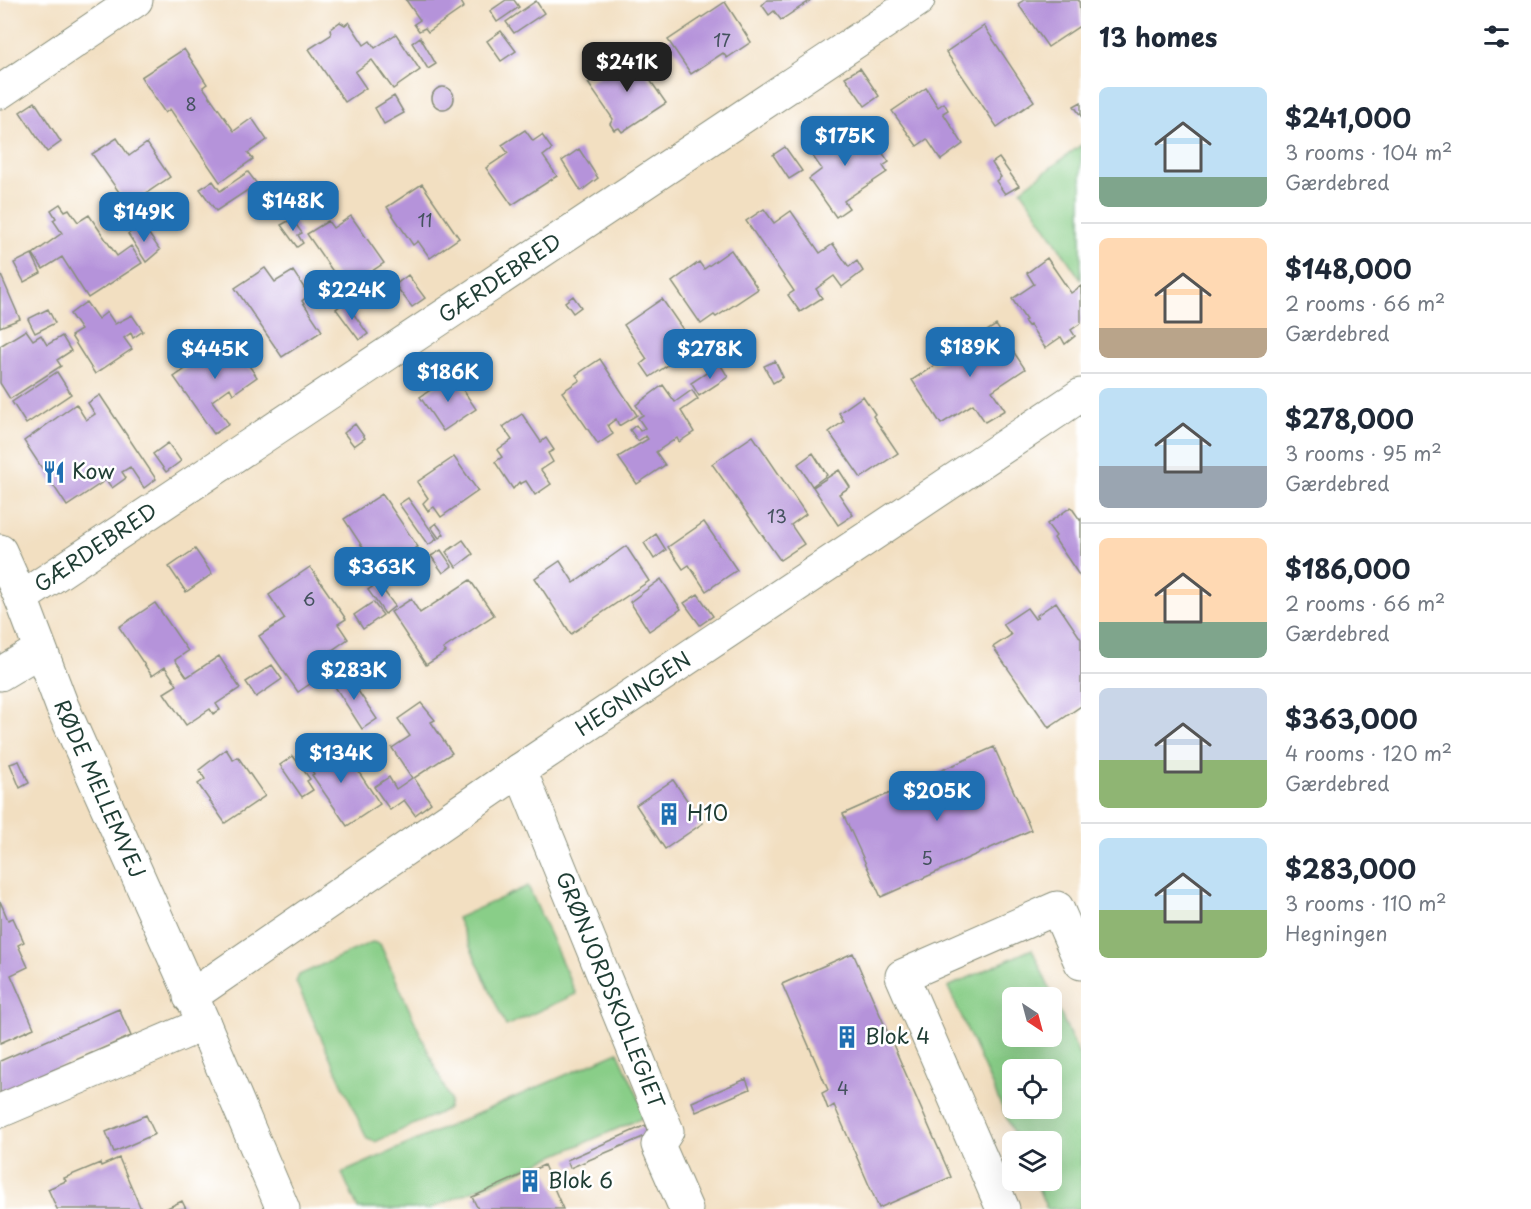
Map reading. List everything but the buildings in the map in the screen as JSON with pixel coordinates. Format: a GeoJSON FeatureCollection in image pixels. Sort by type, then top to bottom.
{"type":"FeatureCollection","features":[{"type":"Feature","properties":{"kind":"street"},"geometry":{"type":"LineString","coordinates":[[0,92],[136,0]]}},
{"type":"Feature","properties":{"kind":"street","name":"GÆRDEBRED"},"geometry":{"type":"LineString","coordinates":[[21,598],[918,0]]}},
{"type":"Feature","properties":{"kind":"street","name":"HEGNINGEN"},"geometry":{"type":"LineString","coordinates":[[197,1011],[520,770],[1081,395]]}},
{"type":"Feature","properties":{"kind":"street","name":"RØDE MELLEMVEJ"},"geometry":{"type":"LineString","coordinates":[[0,551],[21,598],[62,706],[283,1209]]}},
{"type":"Feature","properties":{"kind":"street"},"geometry":{"type":"LineString","coordinates":[[0,674],[40,650]]}},
{"type":"Feature","properties":{"kind":"street","name":"GRØNJORDSKOLLEGIET"},"geometry":{"type":"LineString","coordinates":[[520,770],[667,1131],[658,1145],[686,1209]]}},
{"type":"Feature","properties":{"kind":"street"},"geometry":{"type":"LineString","coordinates":[[1003,1209],[902,976],[1057,908],[1081,963]]}},
{"type":"Feature","properties":{"kind":"street"},"geometry":{"type":"LineString","coordinates":[[0,1111],[197,1011]]}},
{"type":"Feature","properties":{"kind":"green space"},"geometry":{"type":"Polygon","coordinates":[[[1081,145],[1081,280],[1021,190],[1081,145]]]}},
{"type":"Feature","properties":{"kind":"green space"},"geometry":{"type":"Polygon","coordinates":[[[528,886],[576,994],[506,1026],[457,918],[528,886]]]}},
{"type":"Feature","properties":{"kind":"green space"},"geometry":{"type":"Polygon","coordinates":[[[372,942],[380,944],[450,1100],[448,1109],[375,1142],[367,1139],[296,982],[299,975],[372,942]]]}},
{"type":"Feature","properties":{"kind":"green space"},"geometry":{"type":"Polygon","coordinates":[[[1032,949],[1049,987],[1002,987],[1002,1047],[1062,1047],[1062,1017],[1081,1060],[1081,1209],[1047,1209],[1039,1191],[1062,1191],[1062,1131],[1013,1131],[1007,1119],[1062,1119],[1062,1059],[1002,1059],[1002,1108],[948,987],[1032,949]]]}},
{"type":"Feature","properties":{"kind":"green space"},"geometry":{"type":"Polygon","coordinates":[[[618,1052],[647,1116],[430,1209],[358,1209],[342,1173],[618,1052]]]}},
{"type":"Feature","properties":{"kind":"place","name":"Kow"},"geometry":{"type":"Point","coordinates":[54,472]}},
{"type":"Feature","properties":{"kind":"place","name":"H10"},"geometry":{"type":"Point","coordinates":[669,814]}},
{"type":"Feature","properties":{"kind":"place","name":"Blok 4"},"geometry":{"type":"Point","coordinates":[847,1037]}},
{"type":"Feature","properties":{"kind":"place","name":"Blok 6"},"geometry":{"type":"Point","coordinates":[530,1181]}}]}
